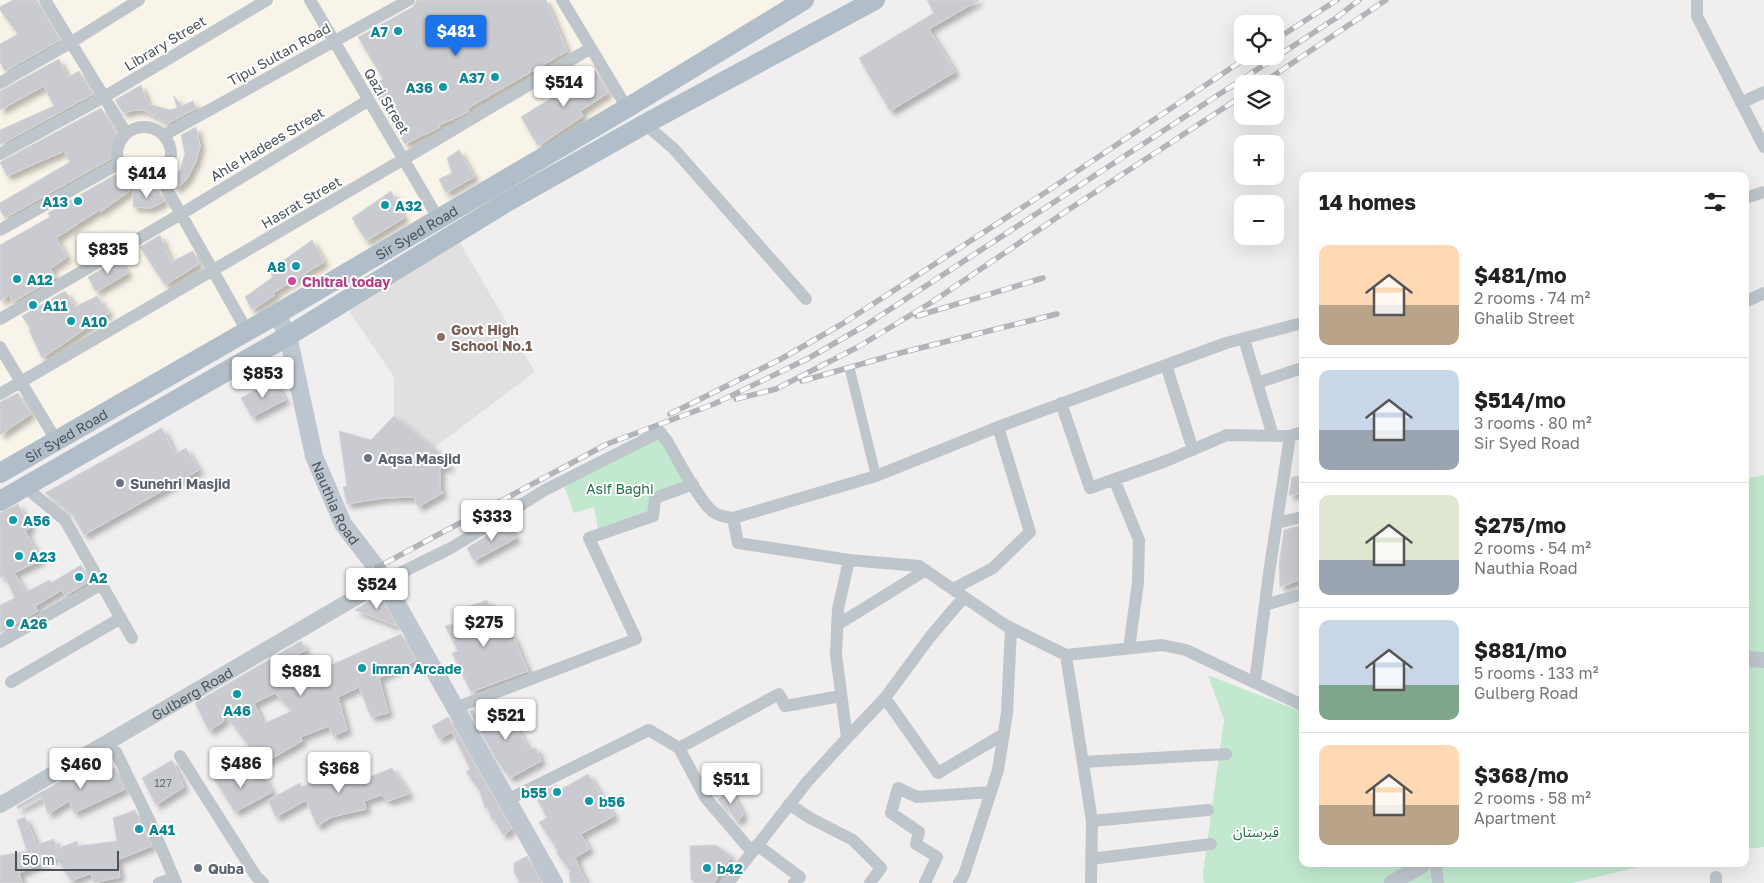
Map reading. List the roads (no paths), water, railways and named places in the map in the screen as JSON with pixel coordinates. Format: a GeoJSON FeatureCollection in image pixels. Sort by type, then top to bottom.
{"type":"FeatureCollection","features":[{"type":"Feature","properties":{"kind":"main road","name":"Sir Syed Road"},"geometry":{"type":"LineString","coordinates":[[0,473],[277,314],[627,108],[804,0]]}},
{"type":"Feature","properties":{"kind":"main road","name":"Sir Syed Road"},"geometry":{"type":"LineString","coordinates":[[0,501],[288,336],[505,203],[645,124],[875,0]]}},
{"type":"Feature","properties":{"kind":"main road"},"geometry":{"type":"LineString","coordinates":[[627,108],[645,124]]}},
{"type":"Feature","properties":{"kind":"main road","name":"Nauthia Road"},"geometry":{"type":"LineString","coordinates":[[277,314],[288,336],[314,456],[343,524],[376,567],[554,883]]}},
{"type":"Feature","properties":{"kind":"street"},"geometry":{"type":"LineString","coordinates":[[45,0],[126,133]]}},
{"type":"Feature","properties":{"kind":"street"},"geometry":{"type":"LineString","coordinates":[[0,82],[139,0]]}},
{"type":"Feature","properties":{"kind":"street","name":"Library Street"},"geometry":{"type":"LineString","coordinates":[[0,154],[104,97],[267,0]]}},
{"type":"Feature","properties":{"kind":"street","name":"Qazi Street"},"geometry":{"type":"LineString","coordinates":[[310,0],[438,218]]}},
{"type":"Feature","properties":{"kind":"street","name":"Tipu Sultan Road"},"geometry":{"type":"LineString","coordinates":[[164,135],[409,0]]}},
{"type":"Feature","properties":{"kind":"street"},"geometry":{"type":"LineString","coordinates":[[562,0],[627,108]]}},
{"type":"Feature","properties":{"kind":"street"},"geometry":{"type":"LineString","coordinates":[[1697,0],[1697,16],[1764,147]]}},
{"type":"Feature","properties":{"kind":"street","name":"Hasrat Street"},"geometry":{"type":"LineString","coordinates":[[0,394],[591,48]]}},
{"type":"Feature","properties":{"kind":"street"},"geometry":{"type":"LineString","coordinates":[[1741,103],[1764,92]]}},
{"type":"Feature","properties":{"kind":"street","name":"Ahle Hadees Street"},"geometry":{"type":"LineString","coordinates":[[0,318],[181,214],[369,100]]}},
{"type":"Feature","properties":{"kind":"street"},"geometry":{"type":"LineString","coordinates":[[645,124],[674,149],[806,298]]}},
{"type":"Feature","properties":{"kind":"street"},"geometry":{"type":"LineString","coordinates":[[150,127],[164,135],[171,149],[172,157],[166,172],[152,181],[136,181],[128,177],[122,171],[116,156],[121,139],[126,133],[133,129],[150,127]]}},
{"type":"Feature","properties":{"kind":"street"},"geometry":{"type":"LineString","coordinates":[[0,230],[118,164]]}},
{"type":"Feature","properties":{"kind":"street"},"geometry":{"type":"LineString","coordinates":[[160,177],[247,330]]}},
{"type":"Feature","properties":{"kind":"street"},"geometry":{"type":"LineString","coordinates":[[1749,197],[1764,192]]}},
{"type":"Feature","properties":{"kind":"street"},"geometry":{"type":"LineString","coordinates":[[1749,300],[1764,293]]}},
{"type":"Feature","properties":{"kind":"street"},"geometry":{"type":"LineString","coordinates":[[384,581],[451,548],[545,490],[660,432],[704,502],[712,511],[723,517],[734,518],[876,476],[1061,403],[1226,343],[1299,324]]}},
{"type":"Feature","properties":{"kind":"street"},"geometry":{"type":"LineString","coordinates":[[1244,338],[1273,436]]}},
{"type":"Feature","properties":{"kind":"street"},"geometry":{"type":"LineString","coordinates":[[0,347],[56,440]]}},
{"type":"Feature","properties":{"kind":"street"},"geometry":{"type":"LineString","coordinates":[[1166,365],[1193,450]]}},
{"type":"Feature","properties":{"kind":"street"},"geometry":{"type":"LineString","coordinates":[[1257,383],[1299,369]]}},
{"type":"Feature","properties":{"kind":"street"},"geometry":{"type":"LineString","coordinates":[[850,370],[876,476]]}},
{"type":"Feature","properties":{"kind":"street"},"geometry":{"type":"LineString","coordinates":[[1061,403],[1090,488],[1193,450],[1227,435],[1273,436],[1296,434],[1277,523],[1255,682]]}},
{"type":"Feature","properties":{"kind":"street"},"geometry":{"type":"LineString","coordinates":[[953,589],[993,568],[1030,532],[998,427]]}},
{"type":"Feature","properties":{"kind":"street"},"geometry":{"type":"LineString","coordinates":[[1114,479],[1139,540],[1138,583],[1129,648]]}},
{"type":"Feature","properties":{"kind":"street"},"geometry":{"type":"LineString","coordinates":[[455,708],[636,638],[589,538],[653,516],[655,498],[693,484]]}},
{"type":"Feature","properties":{"kind":"street"},"geometry":{"type":"LineString","coordinates":[[24,487],[65,520],[132,638]]}},
{"type":"Feature","properties":{"kind":"street"},"geometry":{"type":"LineString","coordinates":[[734,518],[738,542],[849,560],[919,566],[1011,628],[1066,655],[1162,645],[1186,650],[1299,704]]}},
{"type":"Feature","properties":{"kind":"street"},"geometry":{"type":"LineString","coordinates":[[1277,523],[1299,518]]}},
{"type":"Feature","properties":{"kind":"street"},"geometry":{"type":"LineString","coordinates":[[847,738],[836,655],[838,610],[849,560]]}},
{"type":"Feature","properties":{"kind":"street"},"geometry":{"type":"LineString","coordinates":[[837,625],[926,570]]}},
{"type":"Feature","properties":{"kind":"street","name":"Gulberg Road"},"geometry":{"type":"LineString","coordinates":[[0,805],[384,581]]}},
{"type":"Feature","properties":{"kind":"street"},"geometry":{"type":"LineString","coordinates":[[0,642],[102,584]]}},
{"type":"Feature","properties":{"kind":"street"},"geometry":{"type":"LineString","coordinates":[[1265,605],[1299,595]]}},
{"type":"Feature","properties":{"kind":"street"},"geometry":{"type":"LineString","coordinates":[[728,883],[789,804],[885,698],[930,636],[964,597]]}},
{"type":"Feature","properties":{"kind":"street"},"geometry":{"type":"LineString","coordinates":[[11,682],[121,618]]}},
{"type":"Feature","properties":{"kind":"street"},"geometry":{"type":"LineString","coordinates":[[959,883],[964,875],[998,770],[1007,713],[1011,628]]}},
{"type":"Feature","properties":{"kind":"street"},"geometry":{"type":"LineString","coordinates":[[1066,655],[1092,821],[1091,883]]}},
{"type":"Feature","properties":{"kind":"street"},"geometry":{"type":"LineString","coordinates":[[1749,659],[1764,660]]}},
{"type":"Feature","properties":{"kind":"street"},"geometry":{"type":"LineString","coordinates":[[679,748],[778,694],[785,706],[841,696]]}},
{"type":"Feature","properties":{"kind":"street"},"geometry":{"type":"LineString","coordinates":[[885,698],[938,773],[1004,734]]}},
{"type":"Feature","properties":{"kind":"street"},"geometry":{"type":"LineString","coordinates":[[507,800],[650,730],[679,748],[705,797],[754,848],[800,877],[794,883]]}},
{"type":"Feature","properties":{"kind":"street"},"geometry":{"type":"LineString","coordinates":[[116,752],[153,828],[175,881],[159,883]]}},
{"type":"Feature","properties":{"kind":"street"},"geometry":{"type":"LineString","coordinates":[[1083,762],[1226,754]]}},
{"type":"Feature","properties":{"kind":"street"},"geometry":{"type":"LineString","coordinates":[[180,756],[256,876],[263,883]]}},
{"type":"Feature","properties":{"kind":"street"},"geometry":{"type":"LineString","coordinates":[[925,883],[937,857],[916,844],[919,832],[891,813],[898,788],[917,797],[991,792]]}},
{"type":"Feature","properties":{"kind":"street"},"geometry":{"type":"LineString","coordinates":[[789,804],[810,818],[853,840],[881,868],[870,883]]}},
{"type":"Feature","properties":{"kind":"street"},"geometry":{"type":"LineString","coordinates":[[1092,821],[1208,810]]}},
{"type":"Feature","properties":{"kind":"street"},"geometry":{"type":"LineString","coordinates":[[1091,859],[1211,844]]}},
{"type":"Feature","properties":{"kind":"street"},"geometry":{"type":"LineString","coordinates":[[1392,883],[1419,867]]}},
{"type":"Feature","properties":{"kind":"street"},"geometry":{"type":"LineString","coordinates":[[1436,867],[1438,883]]}},
{"type":"Feature","properties":{"kind":"railway"},"geometry":{"type":"LineString","coordinates":[[1284,34],[1337,0]]}},
{"type":"Feature","properties":{"kind":"railway"},"geometry":{"type":"LineString","coordinates":[[365,574],[607,444],[714,404],[809,358],[866,325],[1336,18],[1359,0]]}},
{"type":"Feature","properties":{"kind":"railway"},"geometry":{"type":"LineString","coordinates":[[1274,75],[1386,0]]}},
{"type":"Feature","properties":{"kind":"railway"},"geometry":{"type":"LineString","coordinates":[[670,414],[781,359],[842,324],[1046,192],[1236,65]]}},
{"type":"Feature","properties":{"kind":"railway"},"geometry":{"type":"LineString","coordinates":[[736,399],[776,389],[858,347],[932,302],[1234,101]]}},
{"type":"Feature","properties":{"kind":"railway"},"geometry":{"type":"LineString","coordinates":[[917,316],[1043,278]]}},
{"type":"Feature","properties":{"kind":"railway"},"geometry":{"type":"LineString","coordinates":[[802,381],[900,353],[1057,314]]}},
{"type":"Feature","properties":{"kind":"place","name":"A7"},"geometry":{"type":"Point","coordinates":[398,31]}},
{"type":"Feature","properties":{"kind":"place","name":"A37"},"geometry":{"type":"Point","coordinates":[495,77]}},
{"type":"Feature","properties":{"kind":"place","name":"A36"},"geometry":{"type":"Point","coordinates":[443,87]}},
{"type":"Feature","properties":{"kind":"place","name":"A13"},"geometry":{"type":"Point","coordinates":[78,201]}},
{"type":"Feature","properties":{"kind":"place","name":"A32"},"geometry":{"type":"Point","coordinates":[385,205]}},
{"type":"Feature","properties":{"kind":"place","name":"A8"},"geometry":{"type":"Point","coordinates":[296,266]}},
{"type":"Feature","properties":{"kind":"place","name":"A12"},"geometry":{"type":"Point","coordinates":[17,279]}},
{"type":"Feature","properties":{"kind":"place","name":"Chitral today"},"geometry":{"type":"Point","coordinates":[292,281]}},
{"type":"Feature","properties":{"kind":"place","name":"A11"},"geometry":{"type":"Point","coordinates":[33,305]}},
{"type":"Feature","properties":{"kind":"place","name":"A10"},"geometry":{"type":"Point","coordinates":[71,321]}},
{"type":"Feature","properties":{"kind":"place","name":"Govt High School No.1"},"geometry":{"type":"Point","coordinates":[441,337]}},
{"type":"Feature","properties":{"kind":"place","name":"Aqsa Masjid"},"geometry":{"type":"Point","coordinates":[368,458]}},
{"type":"Feature","properties":{"kind":"place","name":"Sunehri Masjid"},"geometry":{"type":"Point","coordinates":[120,483]}},
{"type":"Feature","properties":{"kind":"place","name":"A56"},"geometry":{"type":"Point","coordinates":[13,520]}},
{"type":"Feature","properties":{"kind":"place","name":"A23"},"geometry":{"type":"Point","coordinates":[19,556]}},
{"type":"Feature","properties":{"kind":"place","name":"A2"},"geometry":{"type":"Point","coordinates":[79,577]}},
{"type":"Feature","properties":{"kind":"place","name":"A26"},"geometry":{"type":"Point","coordinates":[10,623]}},
{"type":"Feature","properties":{"kind":"place","name":"imran Arcade"},"geometry":{"type":"Point","coordinates":[362,668]}},
{"type":"Feature","properties":{"kind":"place","name":"A46"},"geometry":{"type":"Point","coordinates":[237,694]}},
{"type":"Feature","properties":{"kind":"place","name":"b55"},"geometry":{"type":"Point","coordinates":[557,792]}},
{"type":"Feature","properties":{"kind":"place","name":"b56"},"geometry":{"type":"Point","coordinates":[589,801]}},
{"type":"Feature","properties":{"kind":"place","name":"A41"},"geometry":{"type":"Point","coordinates":[139,829]}},
{"type":"Feature","properties":{"kind":"place","name":"Quba"},"geometry":{"type":"Point","coordinates":[198,868]}},
{"type":"Feature","properties":{"kind":"place","name":"b42"},"geometry":{"type":"Point","coordinates":[707,868]}},
{"type":"Feature","properties":{"kind":"park label","name":"Asif Baghi"},"geometry":{"type":"Point","coordinates":[620,488]}},
{"type":"Feature","properties":{"kind":"park label","name":"قبرستان"},"geometry":{"type":"Point","coordinates":[1256,831]}}]}
